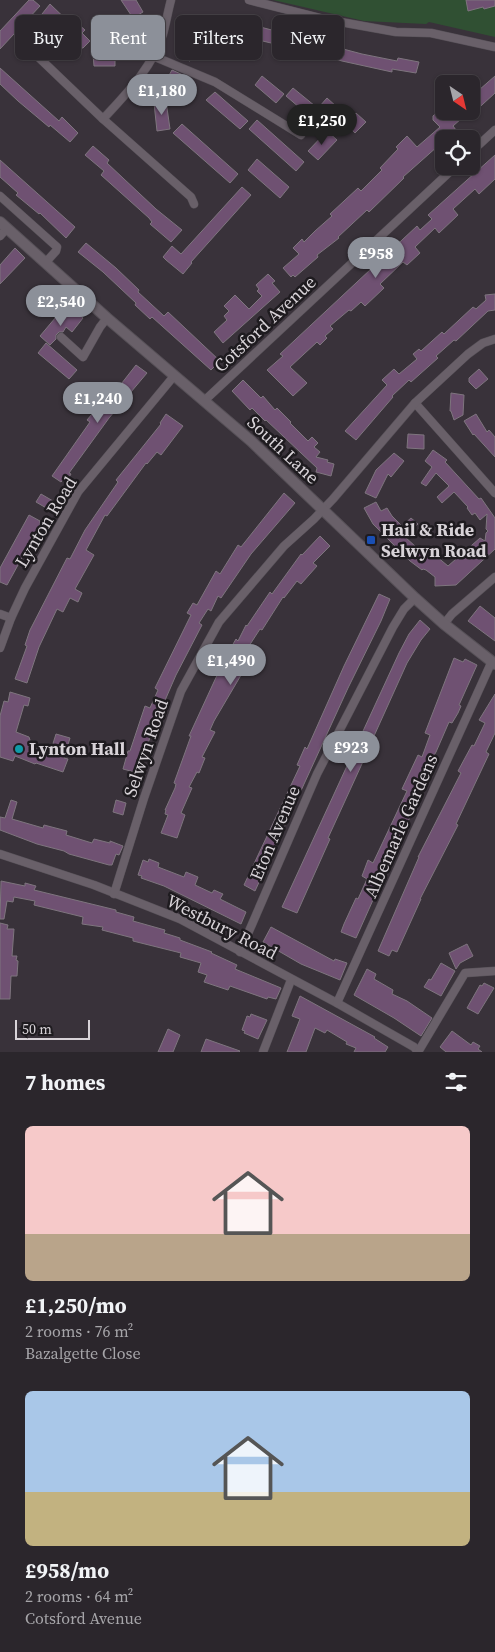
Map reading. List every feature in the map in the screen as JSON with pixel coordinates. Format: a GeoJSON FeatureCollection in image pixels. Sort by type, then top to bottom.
{"type":"FeatureCollection","features":[{"type":"Feature","properties":{"kind":"street"},"geometry":{"type":"LineString","coordinates":[[165,24],[171,0]]}},
{"type":"Feature","properties":{"kind":"street"},"geometry":{"type":"LineString","coordinates":[[249,0],[324,19],[396,32],[431,33],[495,47]]}},
{"type":"Feature","properties":{"kind":"street"},"geometry":{"type":"LineString","coordinates":[[41,60],[103,119],[191,197],[194,204]]}},
{"type":"Feature","properties":{"kind":"street"},"geometry":{"type":"LineString","coordinates":[[103,119],[143,74],[151,60]]}},
{"type":"Feature","properties":{"kind":"street"},"geometry":{"type":"LineString","coordinates":[[163,60],[215,82],[300,135]]}},
{"type":"Feature","properties":{"kind":"street"},"geometry":{"type":"LineString","coordinates":[[480,144],[495,130]]}},
{"type":"Feature","properties":{"kind":"street","name":"Cotsford Avenue"},"geometry":{"type":"LineString","coordinates":[[204,401],[446,175]]}},
{"type":"Feature","properties":{"kind":"street"},"geometry":{"type":"LineString","coordinates":[[0,196],[57,247],[56,251],[46,262]]}},
{"type":"Feature","properties":{"kind":"street","name":"South Lane"},"geometry":{"type":"LineString","coordinates":[[2,228],[46,262],[107,318],[252,441],[414,598],[493,662]]}},
{"type":"Feature","properties":{"kind":"street"},"geometry":{"type":"LineString","coordinates":[[61,337],[83,356],[107,318]]}},
{"type":"Feature","properties":{"kind":"street","name":"Selwyn Road"},"geometry":{"type":"LineString","coordinates":[[114,894],[144,798],[181,692],[219,622],[261,571],[323,509],[415,403],[468,354],[483,343],[495,339]]}},
{"type":"Feature","properties":{"kind":"street","name":"Lynton Road"},"geometry":{"type":"LineString","coordinates":[[0,648],[25,588],[78,492],[174,376]]}},
{"type":"Feature","properties":{"kind":"street"},"geometry":{"type":"LineString","coordinates":[[415,403],[495,493]]}},
{"type":"Feature","properties":{"kind":"street"},"geometry":{"type":"LineString","coordinates":[[444,624],[452,614],[495,577]]}},
{"type":"Feature","properties":{"kind":"street","name":"Eton Avenue"},"geometry":{"type":"LineString","coordinates":[[240,952],[317,774],[393,627],[404,609],[414,598]]}},
{"type":"Feature","properties":{"kind":"street"},"geometry":{"type":"LineString","coordinates":[[0,614],[11,618]]}},
{"type":"Feature","properties":{"kind":"street","name":"Albemarle Gardens"},"geometry":{"type":"LineString","coordinates":[[337,1003],[493,662]]}},
{"type":"Feature","properties":{"kind":"street","name":"Westbury Road"},"geometry":{"type":"LineString","coordinates":[[0,854],[94,885],[180,919],[337,1003],[414,1047],[418,1052]]}},
{"type":"Feature","properties":{"kind":"street"},"geometry":{"type":"LineString","coordinates":[[418,1052],[465,973],[495,971]]}},
{"type":"Feature","properties":{"kind":"street"},"geometry":{"type":"LineString","coordinates":[[264,1052],[291,980]]}},
{"type":"Feature","properties":{"kind":"green space"},"geometry":{"type":"Polygon","coordinates":[[[273,0],[495,0],[495,37],[429,22],[426,24],[364,21],[273,0]]]}},
{"type":"Feature","properties":{"kind":"building"},"geometry":{"type":"Polygon","coordinates":[[[29,0],[33,0],[40,6],[32,15],[15,15],[15,33],[0,49],[0,31],[29,0]]]}},
{"type":"Feature","properties":{"kind":"building"},"geometry":{"type":"Polygon","coordinates":[[[121,0],[136,0],[143,12],[138,15],[131,15],[121,0]]]}},
{"type":"Feature","properties":{"kind":"building"},"geometry":{"type":"Polygon","coordinates":[[[466,0],[495,0],[495,6],[468,11],[466,0]]]}},
{"type":"Feature","properties":{"kind":"building"},"geometry":{"type":"Polygon","coordinates":[[[50,4],[61,15],[43,15],[50,4]]]}},
{"type":"Feature","properties":{"kind":"building"},"geometry":{"type":"Polygon","coordinates":[[[81,26],[85,30],[82,33],[90,41],[81,48],[81,26]]]}},
{"type":"Feature","properties":{"kind":"building"},"geometry":{"type":"Polygon","coordinates":[[[262,27],[272,30],[272,43],[262,41],[262,27]]]}},
{"type":"Feature","properties":{"kind":"building"},"geometry":{"type":"Polygon","coordinates":[[[344,49],[397,61],[398,58],[419,62],[416,73],[392,69],[392,72],[338,60],[344,60],[344,49]]]}},
{"type":"Feature","properties":{"kind":"building"},"geometry":{"type":"Polygon","coordinates":[[[94,60],[115,60],[115,66],[94,66],[94,60]]]}},
{"type":"Feature","properties":{"kind":"building"},"geometry":{"type":"Polygon","coordinates":[[[0,68],[59,121],[62,117],[78,133],[70,142],[50,125],[49,127],[0,84],[0,68]]]}},
{"type":"Feature","properties":{"kind":"building"},"geometry":{"type":"Polygon","coordinates":[[[172,70],[183,75],[173,93],[162,88],[172,70]]]}},
{"type":"Feature","properties":{"kind":"building"},"geometry":{"type":"Polygon","coordinates":[[[262,76],[284,94],[276,103],[255,85],[262,76]]]}},
{"type":"Feature","properties":{"kind":"building"},"geometry":{"type":"Polygon","coordinates":[[[495,76],[495,93],[480,107],[480,89],[495,76]]]}},
{"type":"Feature","properties":{"kind":"building"},"geometry":{"type":"Polygon","coordinates":[[[293,88],[315,106],[307,114],[286,96],[293,88]]]}},
{"type":"Feature","properties":{"kind":"building"},"geometry":{"type":"Polygon","coordinates":[[[215,92],[248,121],[240,129],[206,100],[215,92]]]}},
{"type":"Feature","properties":{"kind":"building"},"geometry":{"type":"Polygon","coordinates":[[[327,98],[348,117],[340,125],[319,107],[327,98]]]}},
{"type":"Feature","properties":{"kind":"building"},"geometry":{"type":"Polygon","coordinates":[[[166,101],[170,129],[157,131],[154,103],[166,101]]]}},
{"type":"Feature","properties":{"kind":"building"},"geometry":{"type":"Polygon","coordinates":[[[356,113],[366,122],[355,133],[346,124],[356,113]]]}},
{"type":"Feature","properties":{"kind":"building"},"geometry":{"type":"Polygon","coordinates":[[[435,114],[435,120],[460,120],[453,126],[456,130],[437,130],[440,127],[433,120],[435,114]]]}},
{"type":"Feature","properties":{"kind":"building"},"geometry":{"type":"Polygon","coordinates":[[[257,120],[304,162],[296,171],[249,129],[257,120]]]}},
{"type":"Feature","properties":{"kind":"building"},"geometry":{"type":"Polygon","coordinates":[[[182,124],[238,174],[230,183],[173,133],[182,124]]]}},
{"type":"Feature","properties":{"kind":"building"},"geometry":{"type":"Polygon","coordinates":[[[327,131],[337,140],[318,160],[308,151],[327,131]]]}},
{"type":"Feature","properties":{"kind":"building"},"geometry":{"type":"Polygon","coordinates":[[[435,131],[435,149],[403,177],[369,212],[367,210],[339,238],[317,255],[318,257],[295,277],[293,275],[291,277],[283,268],[299,254],[293,248],[302,239],[304,242],[358,188],[361,191],[382,170],[380,168],[398,149],[396,147],[407,136],[417,147],[435,131]]]}},
{"type":"Feature","properties":{"kind":"building"},"geometry":{"type":"Polygon","coordinates":[[[93,146],[109,160],[107,163],[156,209],[182,230],[171,242],[150,224],[152,222],[149,218],[101,175],[104,171],[85,155],[93,146]]]}},
{"type":"Feature","properties":{"kind":"building"},"geometry":{"type":"Polygon","coordinates":[[[495,155],[495,179],[479,194],[475,189],[453,209],[458,215],[439,233],[435,228],[415,247],[420,253],[407,265],[403,262],[380,284],[384,288],[365,306],[361,302],[351,311],[349,310],[330,326],[333,329],[325,336],[327,338],[320,345],[317,342],[290,367],[307,383],[293,396],[267,370],[283,356],[280,354],[417,226],[420,230],[432,219],[428,215],[473,175],[480,175],[480,168],[495,155]]]}},
{"type":"Feature","properties":{"kind":"building"},"geometry":{"type":"Polygon","coordinates":[[[257,159],[289,187],[280,198],[248,170],[257,159]]]}},
{"type":"Feature","properties":{"kind":"building"},"geometry":{"type":"Polygon","coordinates":[[[0,160],[75,227],[66,238],[40,213],[16,195],[18,193],[0,177],[0,160]]]}},
{"type":"Feature","properties":{"kind":"building"},"geometry":{"type":"Polygon","coordinates":[[[242,187],[251,195],[191,262],[183,274],[163,257],[172,246],[181,254],[242,187]]]}},
{"type":"Feature","properties":{"kind":"building"},"geometry":{"type":"Polygon","coordinates":[[[86,243],[116,268],[164,316],[168,312],[220,361],[211,370],[152,317],[150,319],[103,272],[78,252],[86,243]]]}},
{"type":"Feature","properties":{"kind":"building"},"geometry":{"type":"Polygon","coordinates":[[[15,248],[25,258],[0,284],[0,265],[15,248]]]}},
{"type":"Feature","properties":{"kind":"building"},"geometry":{"type":"Polygon","coordinates":[[[268,274],[275,281],[272,283],[280,292],[223,343],[214,332],[227,320],[224,316],[229,311],[224,306],[235,295],[249,309],[262,296],[257,291],[259,289],[256,285],[268,274]]]}},
{"type":"Feature","properties":{"kind":"building"},"geometry":{"type":"Polygon","coordinates":[[[495,294],[495,310],[488,311],[456,341],[454,340],[436,356],[438,358],[411,382],[409,380],[392,396],[356,440],[345,431],[387,385],[382,380],[394,369],[399,374],[417,359],[413,354],[419,349],[421,351],[442,332],[444,334],[473,307],[476,309],[486,300],[485,295],[495,294]]]}},
{"type":"Feature","properties":{"kind":"building"},"geometry":{"type":"Polygon","coordinates":[[[73,309],[83,318],[72,332],[66,327],[63,332],[59,332],[56,335],[56,339],[50,345],[40,336],[56,317],[62,322],[73,309]]]}},
{"type":"Feature","properties":{"kind":"building"},"geometry":{"type":"Polygon","coordinates":[[[46,343],[77,370],[69,379],[38,353],[46,343]]]}},
{"type":"Feature","properties":{"kind":"building"},"geometry":{"type":"Polygon","coordinates":[[[136,365],[147,373],[109,418],[69,473],[71,474],[66,482],[63,480],[61,482],[52,476],[90,422],[87,420],[92,414],[96,416],[136,365]]]}},
{"type":"Feature","properties":{"kind":"building"},"geometry":{"type":"Polygon","coordinates":[[[479,369],[488,379],[476,389],[469,382],[469,378],[479,369]]]}},
{"type":"Feature","properties":{"kind":"building"},"geometry":{"type":"Polygon","coordinates":[[[243,380],[261,398],[263,396],[275,410],[277,408],[308,441],[312,437],[318,443],[314,447],[320,452],[316,457],[328,460],[327,462],[334,464],[331,476],[316,472],[317,468],[266,420],[252,408],[250,410],[232,391],[243,380]]]}},
{"type":"Feature","properties":{"kind":"building"},"geometry":{"type":"Polygon","coordinates":[[[451,393],[464,395],[463,415],[454,420],[450,411],[451,393]]]}},
{"type":"Feature","properties":{"kind":"building"},"geometry":{"type":"Polygon","coordinates":[[[166,414],[183,426],[161,455],[157,452],[146,463],[107,516],[105,515],[86,550],[94,555],[75,589],[82,593],[78,602],[70,598],[63,612],[57,609],[39,647],[27,683],[15,679],[27,646],[25,645],[30,630],[67,558],[70,559],[85,530],[118,482],[116,480],[161,424],[166,414]]]}},
{"type":"Feature","properties":{"kind":"building"},"geometry":{"type":"Polygon","coordinates":[[[476,414],[487,432],[489,430],[495,437],[495,457],[473,435],[464,421],[476,414]]]}},
{"type":"Feature","properties":{"kind":"building"},"geometry":{"type":"Polygon","coordinates":[[[408,434],[424,435],[424,449],[407,448],[408,434]]]}},
{"type":"Feature","properties":{"kind":"building"},"geometry":{"type":"Polygon","coordinates":[[[433,450],[447,460],[445,462],[479,499],[481,498],[495,518],[495,549],[456,585],[435,586],[435,577],[410,561],[373,524],[364,508],[376,502],[381,511],[387,508],[402,526],[411,518],[418,524],[405,537],[426,556],[430,551],[448,566],[480,538],[485,541],[488,531],[486,529],[487,514],[480,520],[475,513],[472,515],[468,507],[454,492],[442,503],[437,497],[449,486],[436,473],[426,486],[421,483],[432,467],[425,461],[433,450]]]}},
{"type":"Feature","properties":{"kind":"building"},"geometry":{"type":"Polygon","coordinates":[[[394,453],[404,461],[391,477],[388,474],[376,498],[365,493],[376,470],[394,453]]]}},
{"type":"Feature","properties":{"kind":"building"},"geometry":{"type":"Polygon","coordinates":[[[284,493],[295,503],[251,554],[221,598],[218,596],[211,611],[208,609],[199,623],[202,625],[166,698],[138,773],[123,769],[145,706],[150,708],[158,690],[155,688],[191,615],[187,613],[193,603],[197,605],[216,571],[220,574],[238,545],[241,547],[284,493]]]}},
{"type":"Feature","properties":{"kind":"building"},"geometry":{"type":"Polygon","coordinates":[[[41,494],[53,501],[48,509],[36,502],[41,494]]]}},
{"type":"Feature","properties":{"kind":"building"},"geometry":{"type":"Polygon","coordinates":[[[29,515],[40,521],[40,525],[7,585],[0,582],[0,568],[29,515]]]}},
{"type":"Feature","properties":{"kind":"building"},"geometry":{"type":"Polygon","coordinates":[[[320,536],[330,546],[313,563],[317,566],[301,584],[297,581],[283,597],[262,630],[260,629],[249,646],[254,648],[251,653],[256,656],[251,667],[247,665],[210,730],[215,732],[202,757],[205,758],[199,773],[197,772],[189,787],[192,788],[181,813],[185,815],[177,838],[161,833],[168,815],[165,814],[165,810],[175,788],[176,784],[174,783],[191,736],[189,736],[218,670],[236,639],[238,641],[246,625],[270,592],[272,594],[301,554],[320,536]]]}},
{"type":"Feature","properties":{"kind":"building"},"geometry":{"type":"Polygon","coordinates":[[[379,594],[390,599],[381,621],[348,688],[255,891],[244,885],[300,766],[297,765],[305,747],[307,749],[379,594]]]}},
{"type":"Feature","properties":{"kind":"building"},"geometry":{"type":"Polygon","coordinates":[[[480,606],[495,618],[495,641],[468,621],[480,606]]]}},
{"type":"Feature","properties":{"kind":"building"},"geometry":{"type":"Polygon","coordinates":[[[420,620],[430,629],[407,663],[374,736],[377,738],[368,756],[366,755],[328,838],[330,839],[297,913],[282,907],[399,653],[409,634],[420,620]]]}},
{"type":"Feature","properties":{"kind":"building"},"geometry":{"type":"Polygon","coordinates":[[[454,658],[463,662],[465,659],[477,665],[459,705],[461,706],[458,713],[452,723],[449,722],[436,752],[422,776],[414,795],[419,797],[356,938],[341,932],[356,898],[358,899],[367,879],[362,876],[368,860],[373,863],[407,791],[402,789],[418,755],[422,757],[430,735],[425,733],[454,658]]]}},
{"type":"Feature","properties":{"kind":"building","name":"Lynton Hall"},"geometry":{"type":"Polygon","coordinates":[[[10,692],[30,698],[28,706],[24,705],[16,732],[29,737],[28,745],[50,753],[56,734],[70,738],[64,758],[68,759],[63,772],[15,756],[13,761],[0,757],[0,716],[4,701],[8,702],[10,692]]]}},
{"type":"Feature","properties":{"kind":"building"},"geometry":{"type":"Polygon","coordinates":[[[495,694],[495,733],[486,752],[489,754],[456,824],[458,825],[420,899],[397,952],[392,950],[389,956],[378,951],[418,857],[461,773],[458,771],[472,745],[474,746],[485,723],[479,720],[495,694]]]}},
{"type":"Feature","properties":{"kind":"building"},"geometry":{"type":"Polygon","coordinates":[[[11,800],[17,802],[12,819],[43,828],[44,825],[67,831],[66,835],[92,843],[94,839],[110,843],[110,841],[123,846],[119,855],[116,854],[112,865],[109,865],[37,844],[0,830],[0,817],[5,818],[11,800]]]}},
{"type":"Feature","properties":{"kind":"building"},"geometry":{"type":"Polygon","coordinates":[[[116,800],[126,803],[123,815],[113,812],[116,800]]]}},
{"type":"Feature","properties":{"kind":"building"},"geometry":{"type":"Polygon","coordinates":[[[149,859],[159,863],[158,867],[184,877],[186,872],[198,877],[195,885],[212,893],[214,890],[223,894],[220,899],[246,912],[241,924],[164,886],[141,878],[142,876],[138,875],[143,860],[148,862],[149,859]]]}},
{"type":"Feature","properties":{"kind":"building"},"geometry":{"type":"Polygon","coordinates":[[[1,881],[25,886],[25,883],[36,886],[34,890],[116,910],[116,912],[134,917],[133,921],[165,930],[164,933],[212,952],[237,965],[235,969],[281,988],[276,999],[268,997],[267,999],[230,986],[228,990],[204,982],[207,975],[198,972],[201,963],[180,957],[181,953],[133,941],[133,938],[102,930],[103,927],[82,924],[83,917],[34,905],[35,901],[14,897],[13,902],[7,901],[4,919],[0,919],[1,881]]]}},
{"type":"Feature","properties":{"kind":"building"},"geometry":{"type":"Polygon","coordinates":[[[0,923],[8,925],[7,929],[14,929],[12,956],[17,956],[16,960],[18,961],[17,976],[11,976],[10,999],[0,999],[0,923]]]}},
{"type":"Feature","properties":{"kind":"building"},"geometry":{"type":"Polygon","coordinates":[[[271,927],[334,961],[335,959],[347,963],[340,980],[301,964],[263,942],[271,927]]]}},
{"type":"Feature","properties":{"kind":"building"},"geometry":{"type":"Polygon","coordinates":[[[467,944],[473,956],[460,963],[456,969],[449,953],[467,944]]]}},
{"type":"Feature","properties":{"kind":"building"},"geometry":{"type":"Polygon","coordinates":[[[441,963],[455,971],[441,996],[424,987],[429,979],[431,980],[441,963]]]}},
{"type":"Feature","properties":{"kind":"building"},"geometry":{"type":"Polygon","coordinates":[[[367,969],[376,974],[374,979],[393,990],[392,994],[407,1001],[432,1018],[421,1036],[354,995],[367,969]]]}},
{"type":"Feature","properties":{"kind":"building"},"geometry":{"type":"Polygon","coordinates":[[[484,983],[494,988],[478,1014],[467,1008],[480,985],[482,986],[484,983]]]}},
{"type":"Feature","properties":{"kind":"building"},"geometry":{"type":"Polygon","coordinates":[[[300,996],[375,1037],[388,1047],[385,1052],[354,1052],[356,1048],[346,1044],[347,1042],[327,1030],[325,1033],[315,1028],[306,1052],[287,1052],[300,1019],[292,1016],[300,996]]]}},
{"type":"Feature","properties":{"kind":"building"},"geometry":{"type":"Polygon","coordinates":[[[251,1014],[267,1020],[258,1039],[244,1033],[245,1031],[242,1030],[247,1016],[250,1017],[251,1014]]]}},
{"type":"Feature","properties":{"kind":"building"},"geometry":{"type":"Polygon","coordinates":[[[168,1029],[180,1035],[173,1052],[158,1052],[168,1029]]]}},
{"type":"Feature","properties":{"kind":"building"},"geometry":{"type":"Polygon","coordinates":[[[452,1031],[471,1045],[473,1042],[480,1046],[478,1049],[482,1052],[446,1052],[440,1047],[452,1031]]]}},
{"type":"Feature","properties":{"kind":"building"},"geometry":{"type":"Polygon","coordinates":[[[206,1039],[240,1051],[201,1052],[206,1039]]]}},
{"type":"Feature","properties":{"kind":"place","name":"Hail & Ride Selwyn Road"},"geometry":{"type":"Point","coordinates":[371,540]}},
{"type":"Feature","properties":{"kind":"place","name":"Lynton Hall"},"geometry":{"type":"Point","coordinates":[19,749]}}]}
